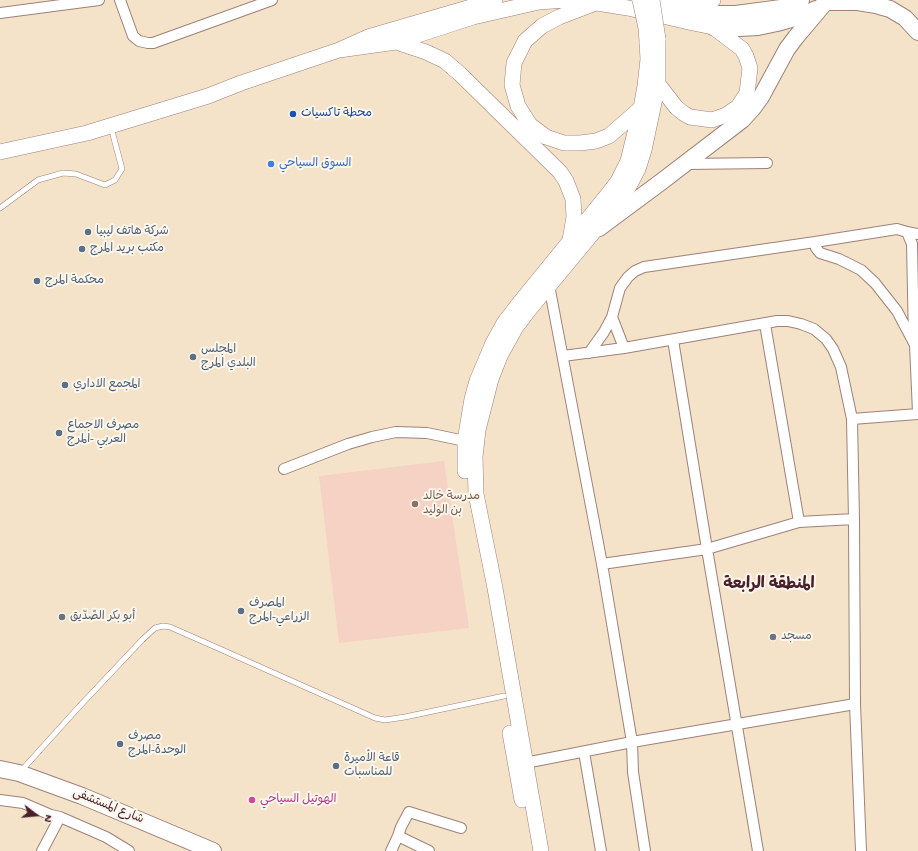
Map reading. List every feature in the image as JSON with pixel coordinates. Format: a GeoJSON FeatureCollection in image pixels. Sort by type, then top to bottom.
{"type":"FeatureCollection","features":[{"type":"Feature","properties":{"kind":"highway"},"geometry":{"type":"LineString","coordinates":[[689,8],[714,14],[736,14],[781,8],[802,0]]}},
{"type":"Feature","properties":{"kind":"highway"},"geometry":{"type":"LineString","coordinates":[[713,27],[758,27],[801,16],[828,2],[858,2],[890,9],[905,18],[918,32]]}},
{"type":"Feature","properties":{"kind":"highway"},"geometry":{"type":"LineString","coordinates":[[598,228],[742,120],[753,108],[769,84],[787,49],[828,2]]}},
{"type":"Feature","properties":{"kind":"highway","name":"شارع المستشفى"},"geometry":{"type":"LineString","coordinates":[[0,769],[82,796],[213,851]]}},
{"type":"Feature","properties":{"kind":"main road"},"geometry":{"type":"LineString","coordinates":[[430,20],[465,0]]}},
{"type":"Feature","properties":{"kind":"main road"},"geometry":{"type":"LineString","coordinates":[[0,152],[62,139],[208,96],[241,83],[339,50],[368,37],[495,0]]}},
{"type":"Feature","properties":{"kind":"main road"},"geometry":{"type":"LineString","coordinates":[[339,50],[396,42],[473,17],[539,2],[566,0],[628,8],[713,27],[742,48],[750,68],[747,93],[738,107],[726,115],[712,120],[690,117],[676,107],[658,84]]}},
{"type":"Feature","properties":{"kind":"main road"},"geometry":{"type":"LineString","coordinates":[[541,851],[504,696],[467,492],[465,475],[465,441],[477,381],[493,343],[504,322],[605,198],[622,174],[631,150],[641,108],[652,40],[646,28],[640,0]]}},
{"type":"Feature","properties":{"kind":"main road"},"geometry":{"type":"LineString","coordinates":[[531,851],[521,764],[495,588],[476,494],[475,457],[478,430],[485,397],[491,379],[500,356],[516,327],[549,285],[598,228],[620,199],[638,169],[644,150],[658,84],[652,40],[652,0]]}},
{"type":"Feature","properties":{"kind":"main road"},"geometry":{"type":"LineString","coordinates":[[658,0],[689,8],[713,0]]}},
{"type":"Feature","properties":{"kind":"main road"},"geometry":{"type":"LineString","coordinates":[[597,3],[559,17],[542,26],[525,40],[514,63],[512,85],[518,106],[530,125],[546,137],[564,142],[580,143],[596,141],[609,136],[641,108]]}},
{"type":"Feature","properties":{"kind":"main road"},"geometry":{"type":"LineString","coordinates":[[396,42],[426,52],[445,61],[560,172],[570,189],[574,207],[574,217],[566,265]]}},
{"type":"Feature","properties":{"kind":"street"},"geometry":{"type":"LineString","coordinates":[[0,13],[99,0]]}},
{"type":"Feature","properties":{"kind":"street"},"geometry":{"type":"LineString","coordinates":[[120,0],[133,36],[139,41],[153,43],[272,0]]}},
{"type":"Feature","properties":{"kind":"street"},"geometry":{"type":"LineString","coordinates":[[684,164],[767,163]]}},
{"type":"Feature","properties":{"kind":"street"},"geometry":{"type":"LineString","coordinates":[[589,354],[612,318],[620,288],[628,277],[635,271],[644,267],[897,229],[918,234]]}},
{"type":"Feature","properties":{"kind":"street"},"geometry":{"type":"LineString","coordinates":[[852,419],[918,413],[914,345],[912,244],[907,232]]}},
{"type":"Feature","properties":{"kind":"street"},"geometry":{"type":"LineString","coordinates":[[815,242],[816,248],[820,253],[839,259],[861,270],[876,282],[897,312],[914,345]]}},
{"type":"Feature","properties":{"kind":"street"},"geometry":{"type":"LineString","coordinates":[[549,285],[602,564],[632,742],[632,772],[645,851]]}},
{"type":"Feature","properties":{"kind":"street"},"geometry":{"type":"LineString","coordinates":[[612,318],[624,348]]}},
{"type":"Feature","properties":{"kind":"street"},"geometry":{"type":"LineString","coordinates":[[562,356],[589,354],[788,321],[801,324],[814,330],[826,339],[833,349],[841,367],[852,419],[855,704],[861,851]]}},
{"type":"Feature","properties":{"kind":"street"},"geometry":{"type":"LineString","coordinates":[[765,324],[799,522]]}},
{"type":"Feature","properties":{"kind":"street"},"geometry":{"type":"LineString","coordinates":[[673,340],[758,851]]}},
{"type":"Feature","properties":{"kind":"street"},"geometry":{"type":"LineString","coordinates":[[284,469],[348,444],[396,432],[427,433],[465,441]]}},
{"type":"Feature","properties":{"kind":"street"},"geometry":{"type":"LineString","coordinates":[[602,564],[707,549],[799,522],[854,519]]}},
{"type":"Feature","properties":{"kind":"street"},"geometry":{"type":"LineString","coordinates":[[521,764],[632,742],[855,704]]}},
{"type":"Feature","properties":{"kind":"street"},"geometry":{"type":"LineString","coordinates":[[584,752],[601,851]]}},
{"type":"Feature","properties":{"kind":"street"},"geometry":{"type":"LineString","coordinates":[[0,800],[23,803],[51,815],[60,817],[106,837],[129,851]]}},
{"type":"Feature","properties":{"kind":"street"},"geometry":{"type":"LineString","coordinates":[[391,851],[409,812],[461,828]]}},
{"type":"Feature","properties":{"kind":"street"},"geometry":{"type":"LineString","coordinates":[[42,851],[60,817]]}},
{"type":"Feature","properties":{"kind":"street"},"geometry":{"type":"LineString","coordinates":[[398,836],[429,851]]}},
{"type":"Feature","properties":{"kind":"lane"},"geometry":{"type":"LineString","coordinates":[[0,208],[38,180],[63,173],[76,174],[106,185],[115,180],[122,169],[110,126]]}},
{"type":"Feature","properties":{"kind":"lane"},"geometry":{"type":"LineString","coordinates":[[19,774],[77,709],[142,640],[155,628],[162,626],[170,627],[375,718],[385,720],[405,717],[504,696]]}},
{"type":"Feature","properties":{"kind":"shaded area"},"geometry":{"type":"Polygon","coordinates":[[[444,461],[469,628],[339,643],[319,476],[444,461]]]}},
{"type":"Feature","properties":{"kind":"place","name":"محطة تاكسيات"},"geometry":{"type":"Point","coordinates":[293,114]}},
{"type":"Feature","properties":{"kind":"place","name":"السوق السياحي"},"geometry":{"type":"Point","coordinates":[271,164]}},
{"type":"Feature","properties":{"kind":"place","name":"شركة هاتف ليبيا"},"geometry":{"type":"Point","coordinates":[88,232]}},
{"type":"Feature","properties":{"kind":"place","name":"مكتب بريد المرج"},"geometry":{"type":"Point","coordinates":[82,249]}},
{"type":"Feature","properties":{"kind":"place","name":"محكمة المرج"},"geometry":{"type":"Point","coordinates":[37,281]}},
{"type":"Feature","properties":{"kind":"place","name":"المجلس البلدي المرج"},"geometry":{"type":"Point","coordinates":[193,357]}},
{"type":"Feature","properties":{"kind":"place","name":"المجمع الاداري"},"geometry":{"type":"Point","coordinates":[65,385]}},
{"type":"Feature","properties":{"kind":"place","name":"مصرف الاجماع العربي -المرج"},"geometry":{"type":"Point","coordinates":[59,433]}},
{"type":"Feature","properties":{"kind":"place","name":"مدرسة خالد بن الوليد"},"geometry":{"type":"Point","coordinates":[415,504]}},
{"type":"Feature","properties":{"kind":"place","name":"المصرف الزراعي-المرج"},"geometry":{"type":"Point","coordinates":[241,611]}},
{"type":"Feature","properties":{"kind":"place","name":"أبو بكر الصّدّيق"},"geometry":{"type":"Point","coordinates":[62,617]}},
{"type":"Feature","properties":{"kind":"place","name":"مسجد"},"geometry":{"type":"Point","coordinates":[773,637]}},
{"type":"Feature","properties":{"kind":"place","name":"مصرف الوحدة-المرج"},"geometry":{"type":"Point","coordinates":[120,744]}},
{"type":"Feature","properties":{"kind":"place","name":"قاعة الأميرة للمناسبات"},"geometry":{"type":"Point","coordinates":[336,766]}},
{"type":"Feature","properties":{"kind":"place","name":"الهوتيل السياحي"},"geometry":{"type":"Point","coordinates":[252,800]}},
{"type":"Feature","properties":{"kind":"district","name":"المنطقة الرابعة"},"geometry":{"type":"Point","coordinates":[769,586]}}]}
